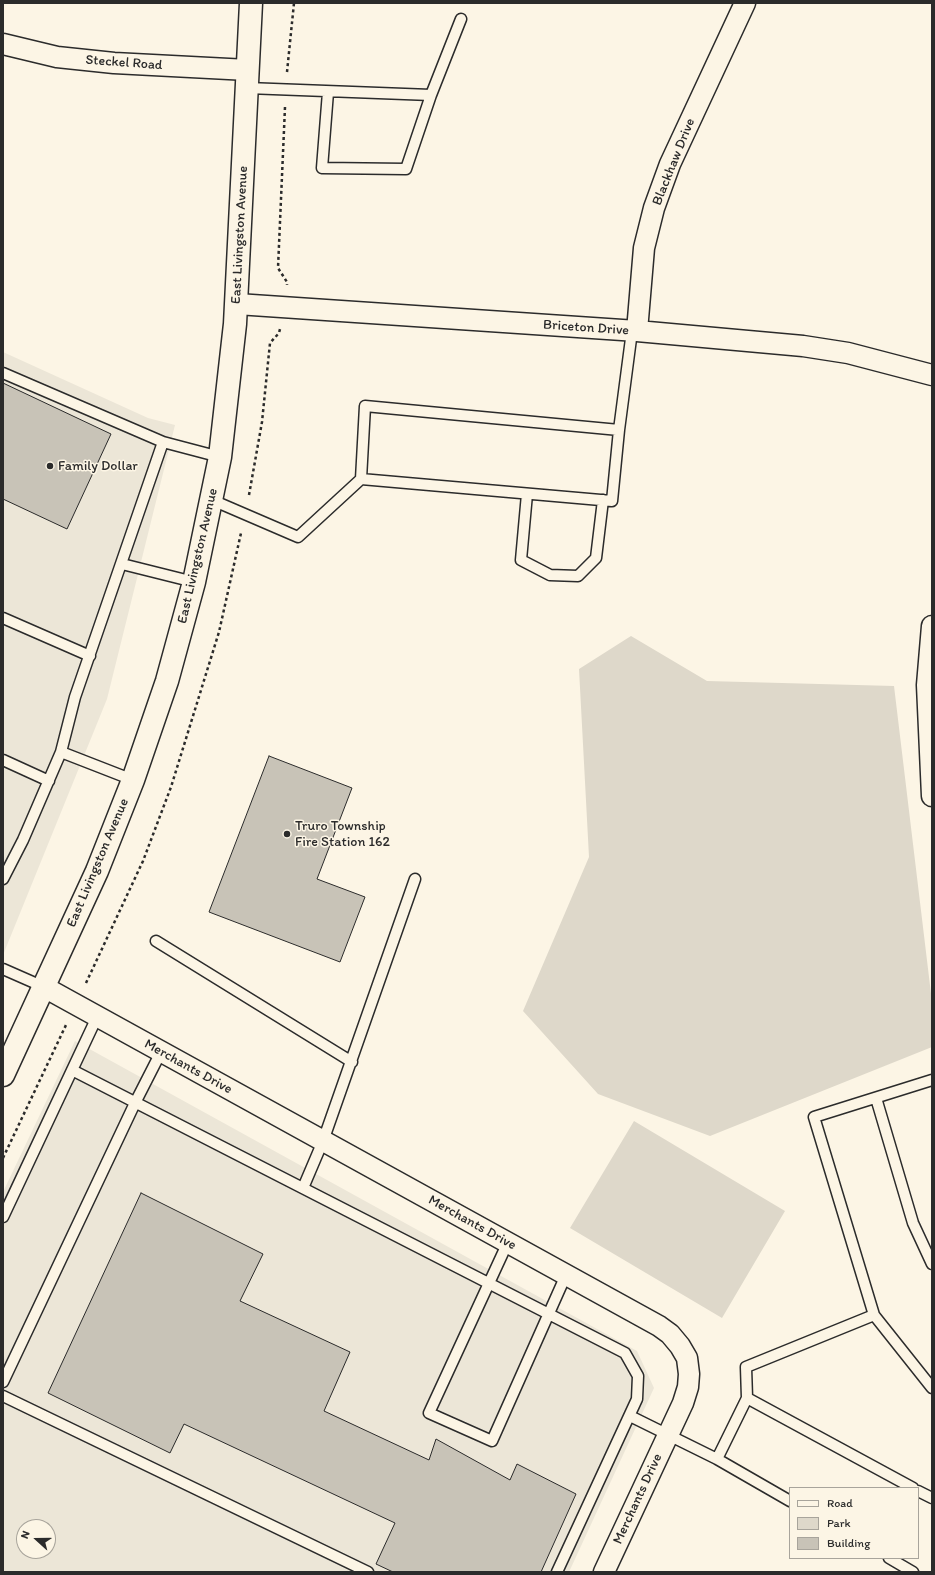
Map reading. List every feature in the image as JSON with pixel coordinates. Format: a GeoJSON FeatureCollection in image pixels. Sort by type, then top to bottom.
{"type":"FeatureCollection","features":[{"type":"Feature","properties":{"kind":"main road","name":"East Livingston Avenue"},"geometry":{"type":"LineString","coordinates":[[3,1075],[97,871],[133,780],[167,681],[194,582],[220,457],[237,304],[251,3]]}},
{"type":"Feature","properties":{"kind":"street","name":"Blackhaw Drive"},"geometry":{"type":"LineString","coordinates":[[635,331],[644,248],[654,208],[670,164],[745,3]]}},
{"type":"Feature","properties":{"kind":"street","name":"Steckel Road"},"geometry":{"type":"LineString","coordinates":[[3,44],[64,58],[247,79]]}},
{"type":"Feature","properties":{"kind":"street","name":"Briceton Drive"},"geometry":{"type":"LineString","coordinates":[[237,304],[635,331],[803,346],[848,353],[932,375]]}},
{"type":"Feature","properties":{"kind":"street"},"geometry":{"type":"LineString","coordinates":[[932,626],[927,685],[932,796]]}},
{"type":"Feature","properties":{"kind":"street","name":"Merchants Drive"},"geometry":{"type":"LineString","coordinates":[[44,987],[508,1242],[659,1326],[670,1334],[680,1346],[687,1358],[689,1374],[688,1387],[683,1404],[604,1572]]}},
{"type":"Feature","properties":{"kind":"lane"},"geometry":{"type":"LineString","coordinates":[[328,92],[322,168],[406,169],[431,95],[462,20]]}},
{"type":"Feature","properties":{"kind":"lane"},"geometry":{"type":"LineString","coordinates":[[247,79],[328,92],[431,95]]}},
{"type":"Feature","properties":{"kind":"lane"},"geometry":{"type":"LineString","coordinates":[[360,479],[612,501],[619,430],[635,331]]}},
{"type":"Feature","properties":{"kind":"lane"},"geometry":{"type":"LineString","coordinates":[[3,373],[163,442],[220,457]]}},
{"type":"Feature","properties":{"kind":"lane"},"geometry":{"type":"LineString","coordinates":[[212,500],[298,537],[360,479],[366,406],[619,430]]}},
{"type":"Feature","properties":{"kind":"lane"},"geometry":{"type":"LineString","coordinates":[[3,879],[23,840],[61,752],[76,697],[163,442]]}},
{"type":"Feature","properties":{"kind":"lane"},"geometry":{"type":"LineString","coordinates":[[527,494],[521,560],[550,576],[578,576],[596,558],[602,500]]}},
{"type":"Feature","properties":{"kind":"lane"},"geometry":{"type":"LineString","coordinates":[[122,564],[194,582]]}},
{"type":"Feature","properties":{"kind":"lane"},"geometry":{"type":"LineString","coordinates":[[3,618],[90,656]]}},
{"type":"Feature","properties":{"kind":"lane"},"geometry":{"type":"LineString","coordinates":[[61,752],[133,780]]}},
{"type":"Feature","properties":{"kind":"lane"},"geometry":{"type":"LineString","coordinates":[[3,760],[48,781]]}},
{"type":"Feature","properties":{"kind":"lane"},"geometry":{"type":"LineString","coordinates":[[303,1188],[323,1141],[352,1062],[415,879]]}},
{"type":"Feature","properties":{"kind":"lane"},"geometry":{"type":"LineString","coordinates":[[156,940],[352,1062]]}},
{"type":"Feature","properties":{"kind":"lane"},"geometry":{"type":"LineString","coordinates":[[3,969],[44,987]]}},
{"type":"Feature","properties":{"kind":"lane"},"geometry":{"type":"LineString","coordinates":[[3,1217],[96,1016]]}},
{"type":"Feature","properties":{"kind":"lane"},"geometry":{"type":"LineString","coordinates":[[3,1382],[135,1103],[161,1052]]}},
{"type":"Feature","properties":{"kind":"lane"},"geometry":{"type":"LineString","coordinates":[[72,1070],[625,1352],[638,1376],[636,1399],[630,1416],[557,1572]]}},
{"type":"Feature","properties":{"kind":"lane"},"geometry":{"type":"LineString","coordinates":[[932,1080],[814,1117],[874,1315],[932,1388]]}},
{"type":"Feature","properties":{"kind":"lane"},"geometry":{"type":"LineString","coordinates":[[876,1098],[913,1223],[932,1264]]}},
{"type":"Feature","properties":{"kind":"lane"},"geometry":{"type":"LineString","coordinates":[[508,1242],[429,1413],[492,1441],[566,1275]]}},
{"type":"Feature","properties":{"kind":"lane"},"geometry":{"type":"LineString","coordinates":[[717,1459],[747,1398],[746,1368],[874,1315]]}},
{"type":"Feature","properties":{"kind":"lane"},"geometry":{"type":"LineString","coordinates":[[3,1396],[368,1572]]}},
{"type":"Feature","properties":{"kind":"lane"},"geometry":{"type":"LineString","coordinates":[[747,1398],[911,1487]]}},
{"type":"Feature","properties":{"kind":"lane"},"geometry":{"type":"LineString","coordinates":[[630,1416],[717,1459],[789,1500]]}},
{"type":"Feature","properties":{"kind":"lane"},"geometry":{"type":"LineString","coordinates":[[919,1492],[932,1498]]}},
{"type":"Feature","properties":{"kind":"lane"},"geometry":{"type":"LineString","coordinates":[[891,1559],[913,1572]]}},
{"type":"Feature","properties":{"kind":"shaded area"},"geometry":{"type":"Polygon","coordinates":[[[3,352],[148,418],[175,425],[107,699],[3,955],[3,352]]]}},
{"type":"Feature","properties":{"kind":"shaded area"},"geometry":{"type":"Polygon","coordinates":[[[75,1041],[637,1351],[654,1388],[569,1572],[3,1572],[3,1192],[75,1041]]]}},
{"type":"Feature","properties":{"kind":"green space"},"geometry":{"type":"Polygon","coordinates":[[[631,636],[707,681],[894,686],[932,1002],[932,1047],[710,1136],[598,1094],[523,1011],[589,857],[579,669],[631,636]]]}},
{"type":"Feature","properties":{"kind":"green space"},"geometry":{"type":"Polygon","coordinates":[[[634,1121],[785,1211],[722,1318],[570,1228],[634,1121]]]}},
{"type":"Feature","properties":{"kind":"building","name":"Family Dollar"},"geometry":{"type":"Polygon","coordinates":[[[3,383],[111,434],[67,529],[3,499],[3,383]]]}},
{"type":"Feature","properties":{"kind":"building","name":"Truro Township Fire Station 162"},"geometry":{"type":"Polygon","coordinates":[[[269,756],[352,788],[317,879],[365,897],[340,962],[209,912],[269,756]]]}},
{"type":"Feature","properties":{"kind":"building"},"geometry":{"type":"Polygon","coordinates":[[[141,1193],[263,1254],[240,1301],[350,1352],[324,1411],[429,1460],[436,1439],[510,1480],[517,1464],[576,1494],[541,1572],[393,1572],[376,1564],[395,1523],[184,1424],[170,1453],[48,1393],[141,1193]]]}},
{"type":"Feature","properties":{"kind":"place","name":"Family Dollar"},"geometry":{"type":"Point","coordinates":[50,466]}},
{"type":"Feature","properties":{"kind":"place","name":"Truro Township Fire Station 162"},"geometry":{"type":"Point","coordinates":[287,834]}}]}
